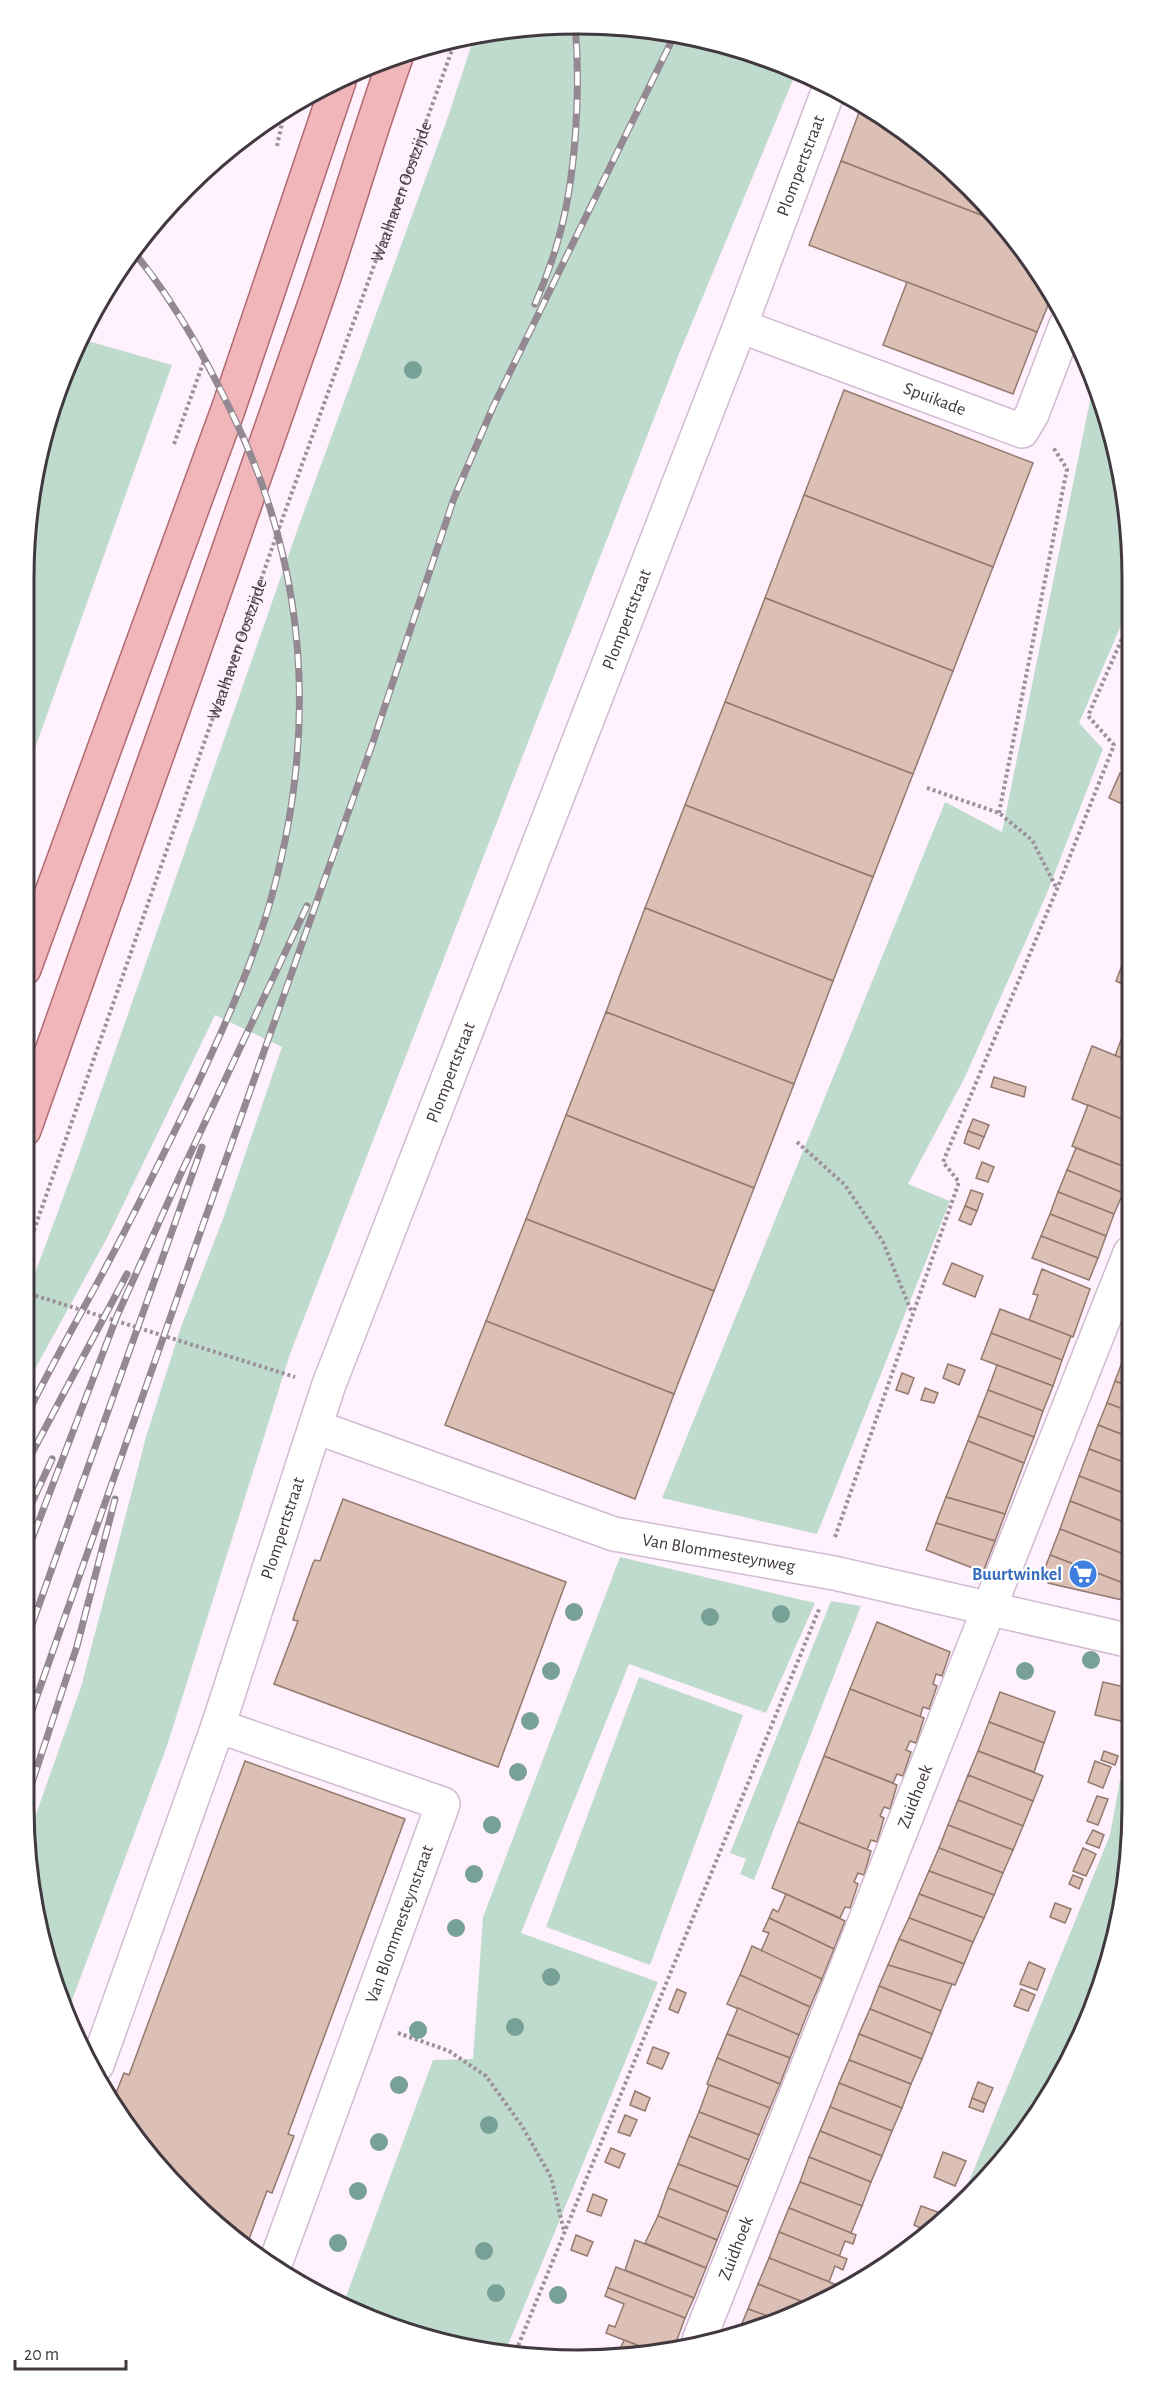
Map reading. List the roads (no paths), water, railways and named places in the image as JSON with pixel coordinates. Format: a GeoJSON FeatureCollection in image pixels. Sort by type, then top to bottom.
{"type":"FeatureCollection","features":[{"type":"Feature","properties":{"kind":"main road"},"geometry":{"type":"LineString","coordinates":[[34,1102],[289,381],[331,258],[372,123],[392,67]]}},
{"type":"Feature","properties":{"kind":"main road"},"geometry":{"type":"LineString","coordinates":[[34,942],[229,407],[335,92]]}},
{"type":"Feature","properties":{"kind":"street","name":"Plompertstraat"},"geometry":{"type":"LineString","coordinates":[[98,2061],[219,1726],[328,1387],[740,326],[827,95]]}},
{"type":"Feature","properties":{"kind":"street","name":"Spuikade"},"geometry":{"type":"LineString","coordinates":[[740,326],[1022,431],[1032,414],[1063,334]]}},
{"type":"Feature","properties":{"kind":"street","name":"Zuidhoek"},"geometry":{"type":"LineString","coordinates":[[701,2335],[1122,1273]]}},
{"type":"Feature","properties":{"kind":"street","name":"Van Blommesteynweg"},"geometry":{"type":"LineString","coordinates":[[316,1427],[614,1534],[834,1573],[1122,1639]]}},
{"type":"Feature","properties":{"kind":"street","name":"Van Blommesteynstraat"},"geometry":{"type":"LineString","coordinates":[[219,1726],[443,1804],[277,2258]]}},
{"type":"Feature","properties":{"kind":"railway"},"geometry":{"type":"LineString","coordinates":[[535,304],[555,252],[569,192],[577,106],[576,34]]}},
{"type":"Feature","properties":{"kind":"railway"},"geometry":{"type":"LineString","coordinates":[[34,1705],[373,742],[454,498],[493,407],[671,43]]}},
{"type":"Feature","properties":{"kind":"railway"},"geometry":{"type":"LineString","coordinates":[[34,1402],[149,1184],[220,1035],[266,916],[282,855],[293,795],[298,734],[299,674],[294,614],[283,554],[266,495],[220,388],[180,317],[139,258]]}},
{"type":"Feature","properties":{"kind":"railway"},"geometry":{"type":"LineString","coordinates":[[34,1534],[117,1316],[182,1171],[307,906]]}},
{"type":"Feature","properties":{"kind":"railway"},"geometry":{"type":"LineString","coordinates":[[34,1619],[202,1147]]}},
{"type":"Feature","properties":{"kind":"railway"},"geometry":{"type":"LineString","coordinates":[[34,1449],[127,1274]]}},
{"type":"Feature","properties":{"kind":"railway"},"geometry":{"type":"LineString","coordinates":[[34,1498],[52,1459]]}},
{"type":"Feature","properties":{"kind":"railway"},"geometry":{"type":"LineString","coordinates":[[34,1777],[77,1646],[115,1499]]}},
{"type":"Feature","properties":{"kind":"place","name":"Buurtwinkel"},"geometry":{"type":"Point","coordinates":[1083,1574]}}]}
